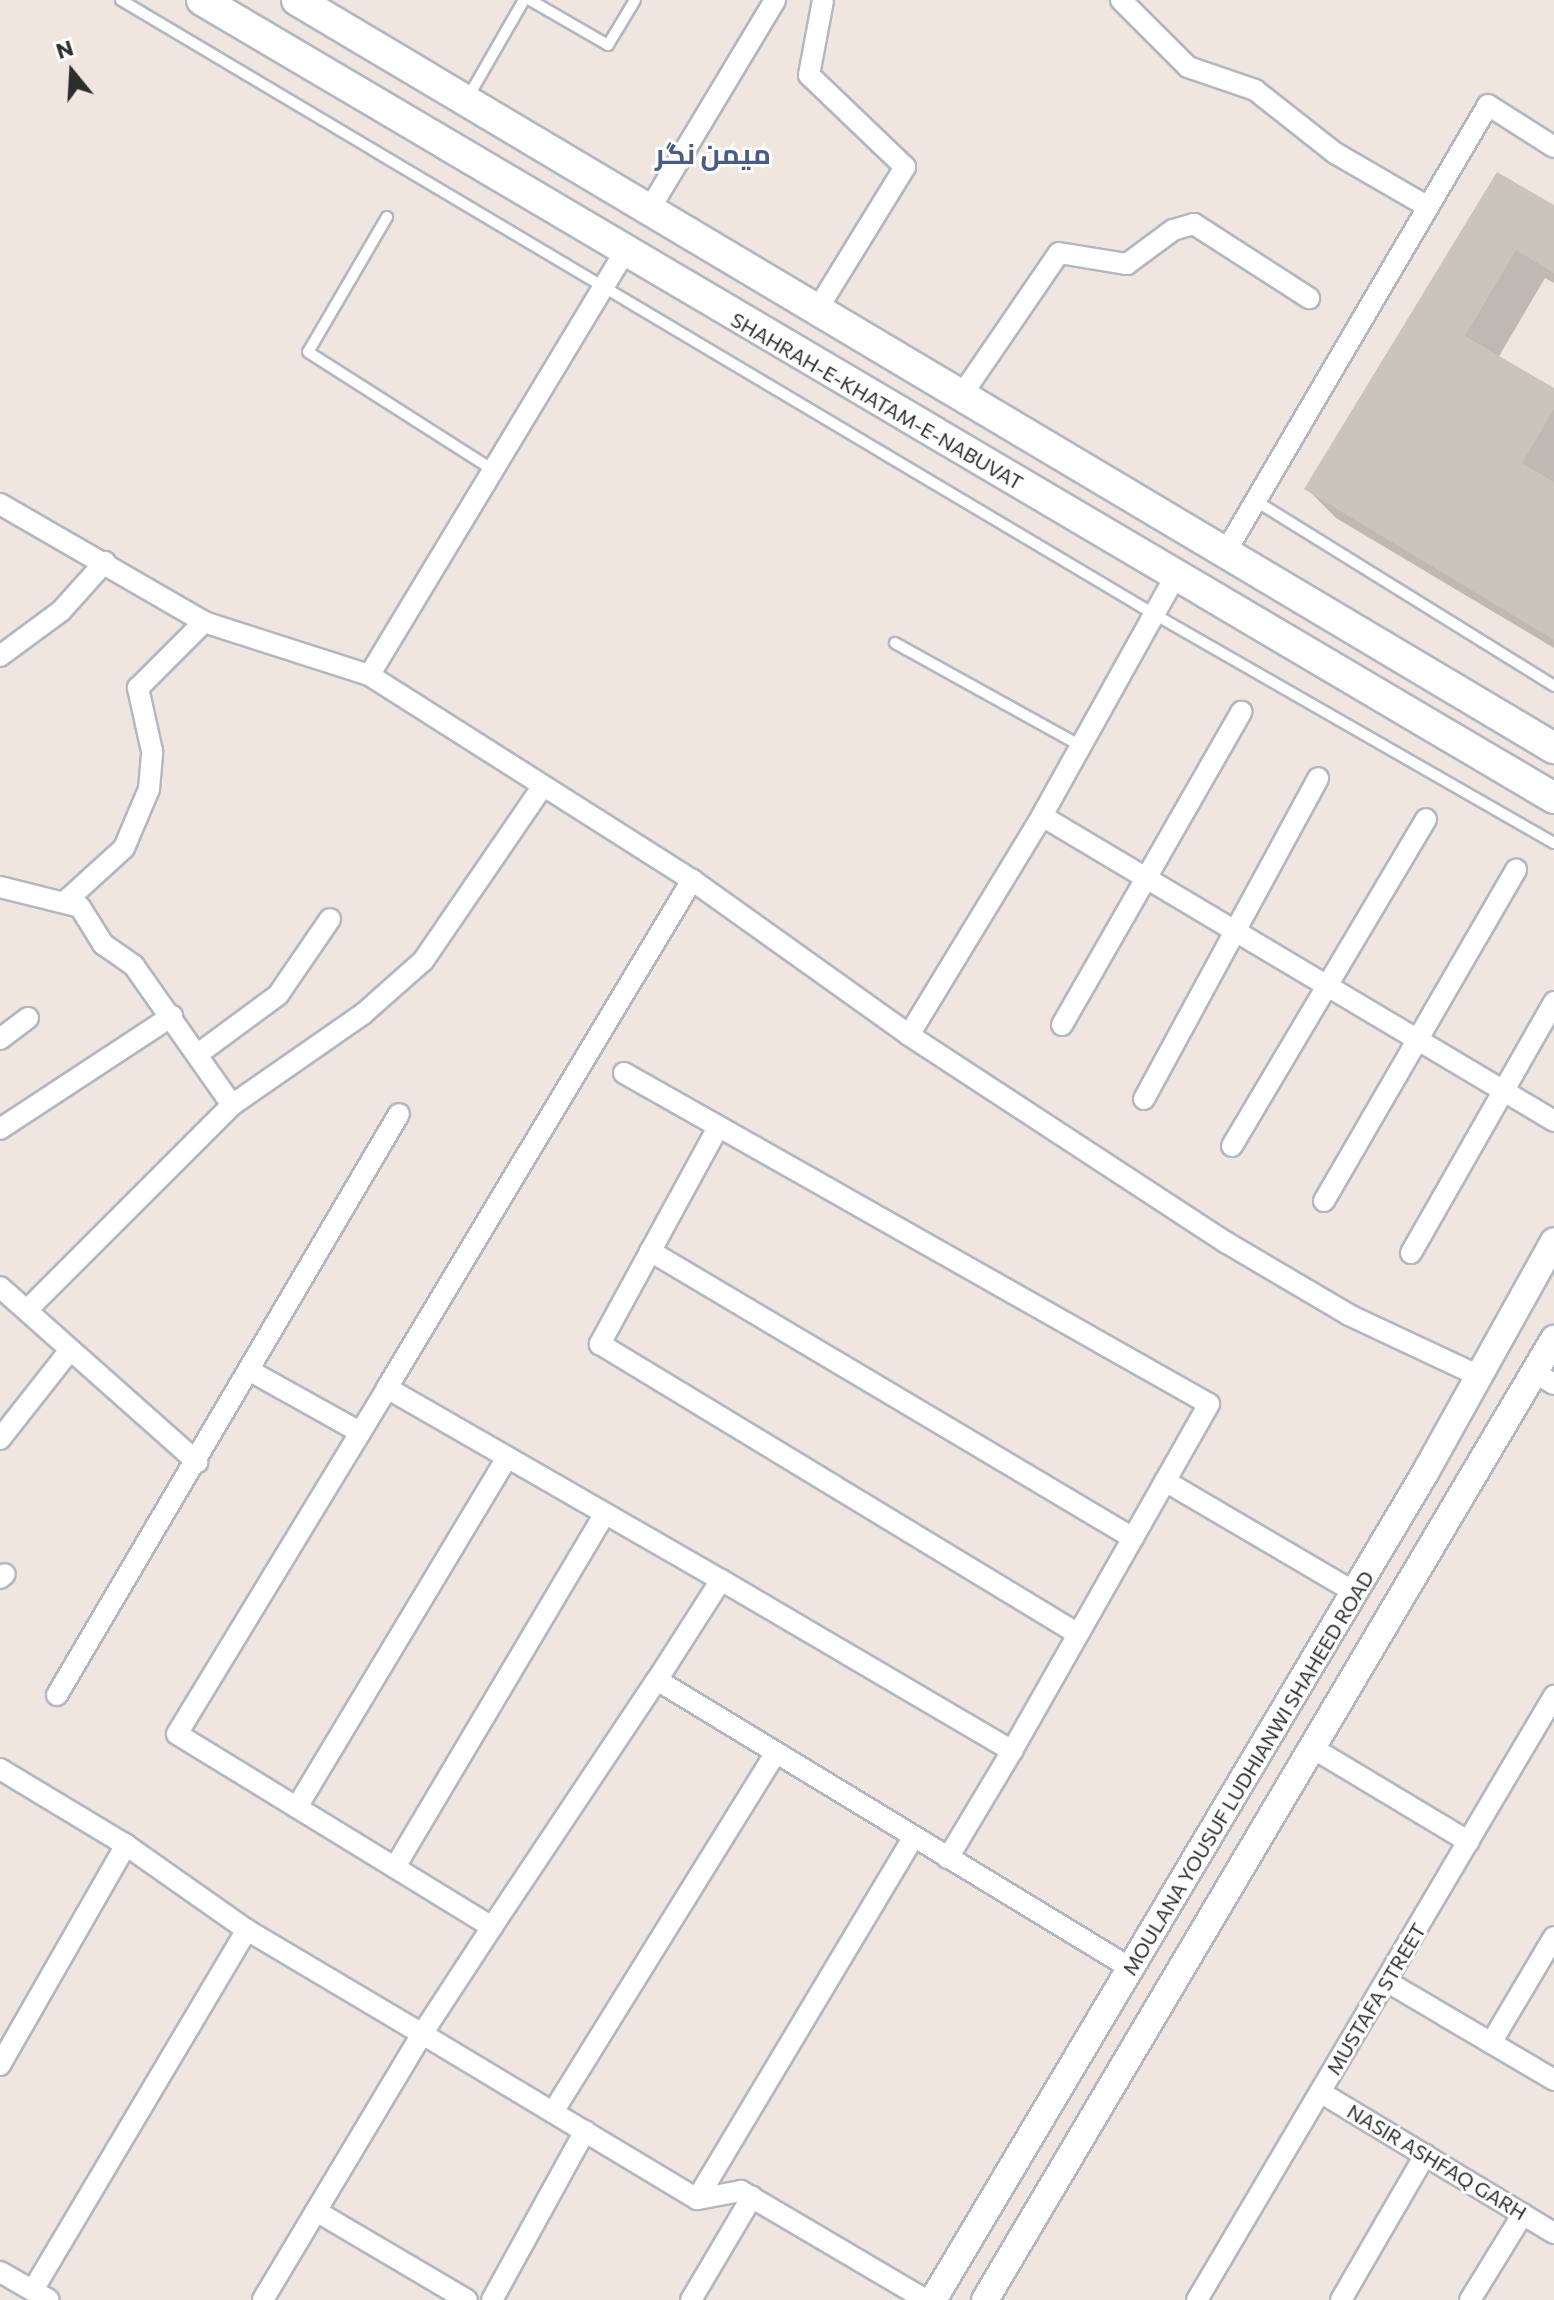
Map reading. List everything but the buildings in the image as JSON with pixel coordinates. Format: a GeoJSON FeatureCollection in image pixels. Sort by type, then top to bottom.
{"type":"FeatureCollection","features":[{"type":"Feature","properties":{"kind":"main road","name":"SHAHRAH-E-KHATAM-E-NABUVAT"},"geometry":{"type":"LineString","coordinates":[[202,0],[624,253],[1554,798]]}},
{"type":"Feature","properties":{"kind":"main road"},"geometry":{"type":"LineString","coordinates":[[297,0],[1554,748]]}},
{"type":"Feature","properties":{"kind":"street"},"geometry":{"type":"LineString","coordinates":[[649,210],[775,0]]}},
{"type":"Feature","properties":{"kind":"street"},"geometry":{"type":"LineString","coordinates":[[817,310],[905,167],[809,75],[823,0]]}},
{"type":"Feature","properties":{"kind":"street"},"geometry":{"type":"LineString","coordinates":[[1121,0],[1188,67],[1255,90],[1335,153],[1428,207]]}},
{"type":"Feature","properties":{"kind":"street"},"geometry":{"type":"LineString","coordinates":[[1225,553],[1488,105],[1554,147]]}},
{"type":"Feature","properties":{"kind":"street"},"geometry":{"type":"LineString","coordinates":[[961,396],[1059,253],[1127,264],[1173,230],[1194,224],[1309,298]]}},
{"type":"Feature","properties":{"kind":"street"},"geometry":{"type":"LineString","coordinates":[[369,675],[624,253]]}},
{"type":"Feature","properties":{"kind":"street"},"geometry":{"type":"LineString","coordinates":[[0,504],[204,622],[369,675],[692,880],[909,1035],[1227,1243],[1349,1315],[1479,1376]]}},
{"type":"Feature","properties":{"kind":"street"},"geometry":{"type":"LineString","coordinates":[[0,656],[61,611],[105,562]]}},
{"type":"Feature","properties":{"kind":"street"},"geometry":{"type":"LineString","coordinates":[[909,1035],[1042,816],[1176,575]]}},
{"type":"Feature","properties":{"kind":"street"},"geometry":{"type":"LineString","coordinates":[[67,900],[124,848],[149,789],[152,751],[138,688],[204,622]]}},
{"type":"Feature","properties":{"kind":"street"},"geometry":{"type":"LineString","coordinates":[[1062,1025],[1143,877],[1241,712]]}},
{"type":"Feature","properties":{"kind":"street"},"geometry":{"type":"LineString","coordinates":[[1144,1099],[1318,778]]}},
{"type":"Feature","properties":{"kind":"street"},"geometry":{"type":"LineString","coordinates":[[28,1309],[232,1105],[363,1014],[445,939],[543,786]]}},
{"type":"Feature","properties":{"kind":"street"},"geometry":{"type":"LineString","coordinates":[[1042,816],[1554,1121]]}},
{"type":"Feature","properties":{"kind":"street"},"geometry":{"type":"LineString","coordinates":[[1232,1146],[1426,819]]}},
{"type":"Feature","properties":{"kind":"street"},"geometry":{"type":"LineString","coordinates":[[1324,1201],[1516,870]]}},
{"type":"Feature","properties":{"kind":"street"},"geometry":{"type":"LineString","coordinates":[[492,1927],[177,1734],[692,880]]}},
{"type":"Feature","properties":{"kind":"street"},"geometry":{"type":"LineString","coordinates":[[0,887],[67,900],[86,913],[103,944],[134,966],[232,1105]]}},
{"type":"Feature","properties":{"kind":"street"},"geometry":{"type":"LineString","coordinates":[[198,1054],[278,995],[330,919]]}},
{"type":"Feature","properties":{"kind":"street"},"geometry":{"type":"LineString","coordinates":[[1411,1253],[1498,1090],[1554,1002]]}},
{"type":"Feature","properties":{"kind":"street"},"geometry":{"type":"LineString","coordinates":[[0,1129],[172,1016]]}},
{"type":"Feature","properties":{"kind":"street"},"geometry":{"type":"LineString","coordinates":[[0,1039],[28,1018]]}},
{"type":"Feature","properties":{"kind":"street"},"geometry":{"type":"LineString","coordinates":[[624,1073],[716,1131],[1209,1404],[948,1858]]}},
{"type":"Feature","properties":{"kind":"street"},"geometry":{"type":"LineString","coordinates":[[57,1695],[252,1372],[399,1114]]}},
{"type":"Feature","properties":{"kind":"street"},"geometry":{"type":"LineString","coordinates":[[716,1131],[600,1344],[1078,1634]]}},
{"type":"Feature","properties":{"kind":"street","name":"MOULANA YOUSUF LUDHIANWI SHAHEED ROAD"},"geometry":{"type":"LineString","coordinates":[[933,2300],[1354,1592],[1554,1241]]}},
{"type":"Feature","properties":{"kind":"street"},"geometry":{"type":"LineString","coordinates":[[650,1251],[1133,1538]]}},
{"type":"Feature","properties":{"kind":"street"},"geometry":{"type":"LineString","coordinates":[[0,1287],[197,1462]]}},
{"type":"Feature","properties":{"kind":"street","name":"MOULANA YOUSUF LUDHIANWI SHAHEED ROAD"},"geometry":{"type":"LineString","coordinates":[[985,2300],[1311,1747],[1544,1378],[1554,1339]]}},
{"type":"Feature","properties":{"kind":"street"},"geometry":{"type":"LineString","coordinates":[[0,1439],[70,1350]]}},
{"type":"Feature","properties":{"kind":"street"},"geometry":{"type":"LineString","coordinates":[[252,1372],[360,1432]]}},
{"type":"Feature","properties":{"kind":"street"},"geometry":{"type":"LineString","coordinates":[[387,1388],[1012,1751]]}},
{"type":"Feature","properties":{"kind":"street"},"geometry":{"type":"LineString","coordinates":[[297,1807],[507,1457]]}},
{"type":"Feature","properties":{"kind":"street"},"geometry":{"type":"LineString","coordinates":[[1165,1481],[1354,1592]]}},
{"type":"Feature","properties":{"kind":"street"},"geometry":{"type":"LineString","coordinates":[[395,1867],[605,1514]]}},
{"type":"Feature","properties":{"kind":"street"},"geometry":{"type":"LineString","coordinates":[[263,2300],[422,2034],[721,1580]]}},
{"type":"Feature","properties":{"kind":"street"},"geometry":{"type":"LineString","coordinates":[[657,1680],[1132,1969]]}},
{"type":"Feature","properties":{"kind":"street","name":"MUSTAFA STREET"},"geometry":{"type":"LineString","coordinates":[[1197,2300],[1554,1696]]}},
{"type":"Feature","properties":{"kind":"street"},"geometry":{"type":"LineString","coordinates":[[1311,1747],[1469,1842]]}},
{"type":"Feature","properties":{"kind":"street"},"geometry":{"type":"LineString","coordinates":[[553,2112],[776,1752]]}},
{"type":"Feature","properties":{"kind":"street"},"geometry":{"type":"LineString","coordinates":[[0,1769],[126,1845],[247,1930],[697,2199],[741,2191],[926,2300]]}},
{"type":"Feature","properties":{"kind":"street"},"geometry":{"type":"LineString","coordinates":[[697,2199],[914,1837]]}},
{"type":"Feature","properties":{"kind":"street"},"geometry":{"type":"LineString","coordinates":[[0,2065],[6,2038],[126,1845]]}},
{"type":"Feature","properties":{"kind":"street"},"geometry":{"type":"LineString","coordinates":[[0,2272],[41,2295],[247,1930]]}},
{"type":"Feature","properties":{"kind":"street"},"geometry":{"type":"LineString","coordinates":[[1491,2043],[1554,1937]]}},
{"type":"Feature","properties":{"kind":"street"},"geometry":{"type":"LineString","coordinates":[[1386,1981],[1554,2080]]}},
{"type":"Feature","properties":{"kind":"street","name":"NASIR ASHFAQ GARH"},"geometry":{"type":"LineString","coordinates":[[1320,2092],[1554,2233]]}},
{"type":"Feature","properties":{"kind":"street"},"geometry":{"type":"LineString","coordinates":[[492,2300],[585,2131]]}},
{"type":"Feature","properties":{"kind":"street"},"geometry":{"type":"LineString","coordinates":[[1341,2300],[1425,2155]]}},
{"type":"Feature","properties":{"kind":"street"},"geometry":{"type":"LineString","coordinates":[[691,2300],[752,2197]]}},
{"type":"Feature","properties":{"kind":"street"},"geometry":{"type":"LineString","coordinates":[[316,2211],[467,2300]]}},
{"type":"Feature","properties":{"kind":"street"},"geometry":{"type":"LineString","coordinates":[[1470,2300],[1523,2214]]}},
{"type":"Feature","properties":{"kind":"lane"},"geometry":{"type":"LineString","coordinates":[[121,0],[1154,614],[1554,843]]}},
{"type":"Feature","properties":{"kind":"lane"},"geometry":{"type":"LineString","coordinates":[[466,101],[527,0],[608,45],[635,0]]}},
{"type":"Feature","properties":{"kind":"lane"},"geometry":{"type":"LineString","coordinates":[[387,217],[308,352],[493,470]]}},
{"type":"Feature","properties":{"kind":"lane"},"geometry":{"type":"LineString","coordinates":[[1256,501],[1554,686]]}},
{"type":"Feature","properties":{"kind":"lane"},"geometry":{"type":"LineString","coordinates":[[895,643],[1081,746]]}},
{"type":"Feature","properties":{"kind":"district","name":"میمن نگر"},"geometry":{"type":"Point","coordinates":[713,153]}}]}
